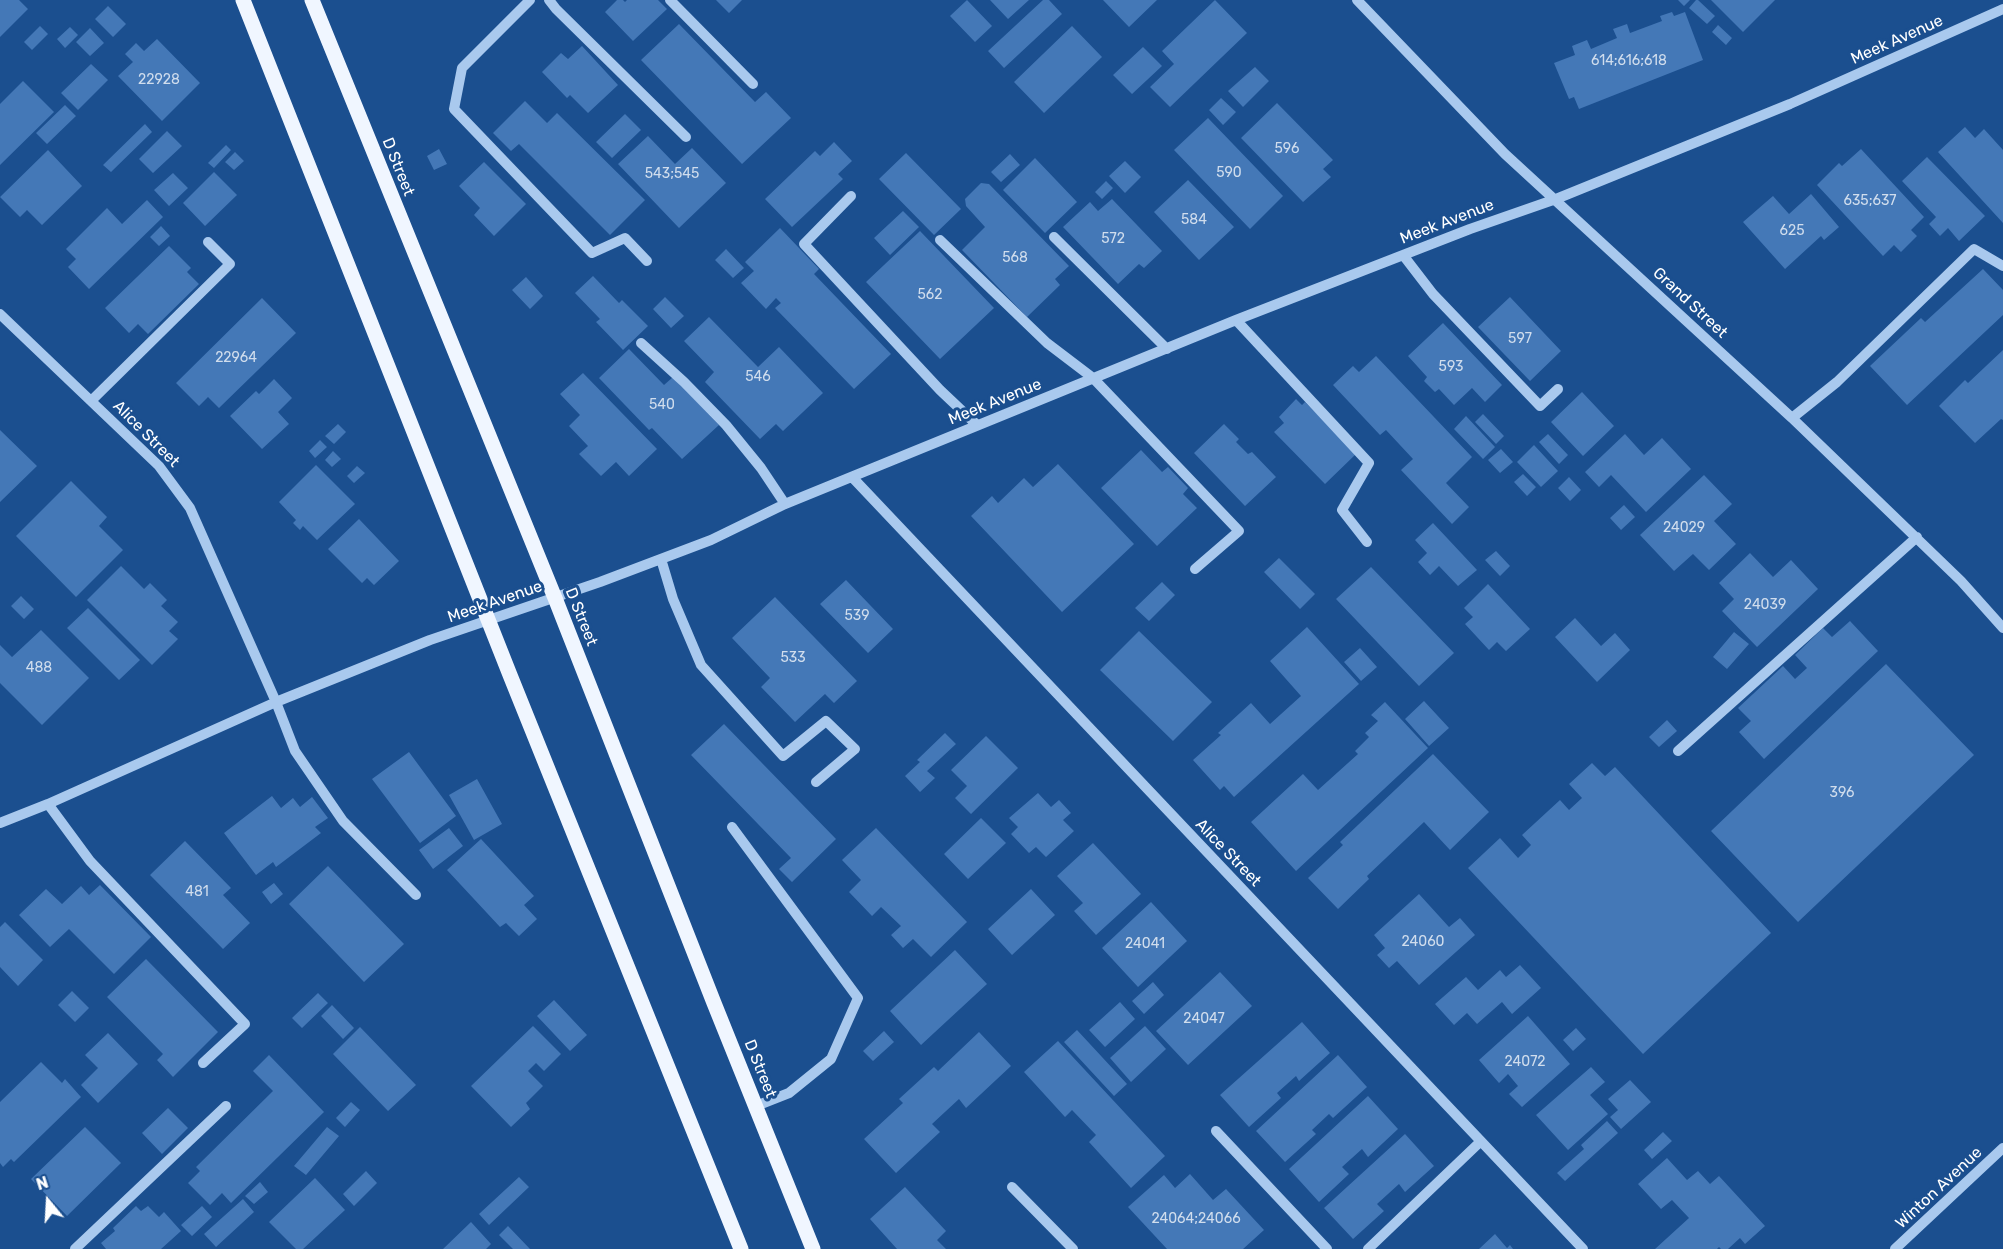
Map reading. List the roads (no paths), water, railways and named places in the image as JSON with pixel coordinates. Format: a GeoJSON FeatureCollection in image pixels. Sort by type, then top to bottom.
{"type":"FeatureCollection","features":[{"type":"Feature","properties":{"kind":"main road"},"geometry":{"type":"LineString","coordinates":[[243,0],[741,1249]]}},
{"type":"Feature","properties":{"kind":"main road","name":"D Street"},"geometry":{"type":"LineString","coordinates":[[312,0],[555,598],[813,1249]]}},
{"type":"Feature","properties":{"kind":"street"},"geometry":{"type":"LineString","coordinates":[[530,0],[462,68],[454,109],[592,253],[625,238],[647,261]]}},
{"type":"Feature","properties":{"kind":"street"},"geometry":{"type":"LineString","coordinates":[[549,0],[686,137]]}},
{"type":"Feature","properties":{"kind":"street"},"geometry":{"type":"LineString","coordinates":[[670,0],[753,84]]}},
{"type":"Feature","properties":{"kind":"street","name":"Grand Street"},"geometry":{"type":"LineString","coordinates":[[1357,0],[1505,154],[1792,418],[1917,537],[2003,628]]}},
{"type":"Feature","properties":{"kind":"street","name":"Meek Avenue"},"geometry":{"type":"LineString","coordinates":[[0,823],[48,804],[276,702],[430,640],[555,598],[711,540],[785,504],[1236,320],[1470,229],[1556,199],[1790,104],[2003,9]]}},
{"type":"Feature","properties":{"kind":"street"},"geometry":{"type":"LineString","coordinates":[[851,196],[804,244],[940,390],[977,425]]}},
{"type":"Feature","properties":{"kind":"street"},"geometry":{"type":"LineString","coordinates":[[1054,237],[1167,349]]}},
{"type":"Feature","properties":{"kind":"street"},"geometry":{"type":"LineString","coordinates":[[940,240],[1047,343],[1093,378],[1239,531],[1195,569]]}},
{"type":"Feature","properties":{"kind":"street"},"geometry":{"type":"LineString","coordinates":[[91,401],[230,264],[208,243]]}},
{"type":"Feature","properties":{"kind":"street"},"geometry":{"type":"LineString","coordinates":[[1792,418],[1837,382],[1974,249],[2003,266]]}},
{"type":"Feature","properties":{"kind":"street"},"geometry":{"type":"LineString","coordinates":[[1403,255],[1433,294],[1540,406],[1558,389]]}},
{"type":"Feature","properties":{"kind":"street","name":"Alice Street"},"geometry":{"type":"LineString","coordinates":[[0,314],[159,466],[190,508],[296,751],[343,821],[416,895]]}},
{"type":"Feature","properties":{"kind":"street"},"geometry":{"type":"LineString","coordinates":[[1236,320],[1369,463],[1342,510],[1367,542]]}},
{"type":"Feature","properties":{"kind":"street"},"geometry":{"type":"LineString","coordinates":[[641,343],[684,381],[726,425],[761,468],[785,504]]}},
{"type":"Feature","properties":{"kind":"street","name":"Alice Street"},"geometry":{"type":"LineString","coordinates":[[852,477],[1582,1249]]}},
{"type":"Feature","properties":{"kind":"street"},"geometry":{"type":"LineString","coordinates":[[1678,751],[1917,537]]}},
{"type":"Feature","properties":{"kind":"street"},"geometry":{"type":"LineString","coordinates":[[660,560],[673,599],[701,665],[783,756],[826,721],[855,749],[816,782]]}},
{"type":"Feature","properties":{"kind":"street"},"geometry":{"type":"LineString","coordinates":[[48,804],[90,861],[245,1024],[203,1063]]}},
{"type":"Feature","properties":{"kind":"street"},"geometry":{"type":"LineString","coordinates":[[732,827],[858,998],[831,1059],[789,1093],[756,1106]]}},
{"type":"Feature","properties":{"kind":"street"},"geometry":{"type":"LineString","coordinates":[[75,1249],[226,1106]]}},
{"type":"Feature","properties":{"kind":"street"},"geometry":{"type":"LineString","coordinates":[[1216,1131],[1327,1249]]}},
{"type":"Feature","properties":{"kind":"street"},"geometry":{"type":"LineString","coordinates":[[1368,1249],[1480,1142]]}},
{"type":"Feature","properties":{"kind":"street","name":"Winton Avenue"},"geometry":{"type":"LineString","coordinates":[[1895,1249],[2003,1148]]}},
{"type":"Feature","properties":{"kind":"street"},"geometry":{"type":"LineString","coordinates":[[1012,1187],[1073,1249]]}}]}
